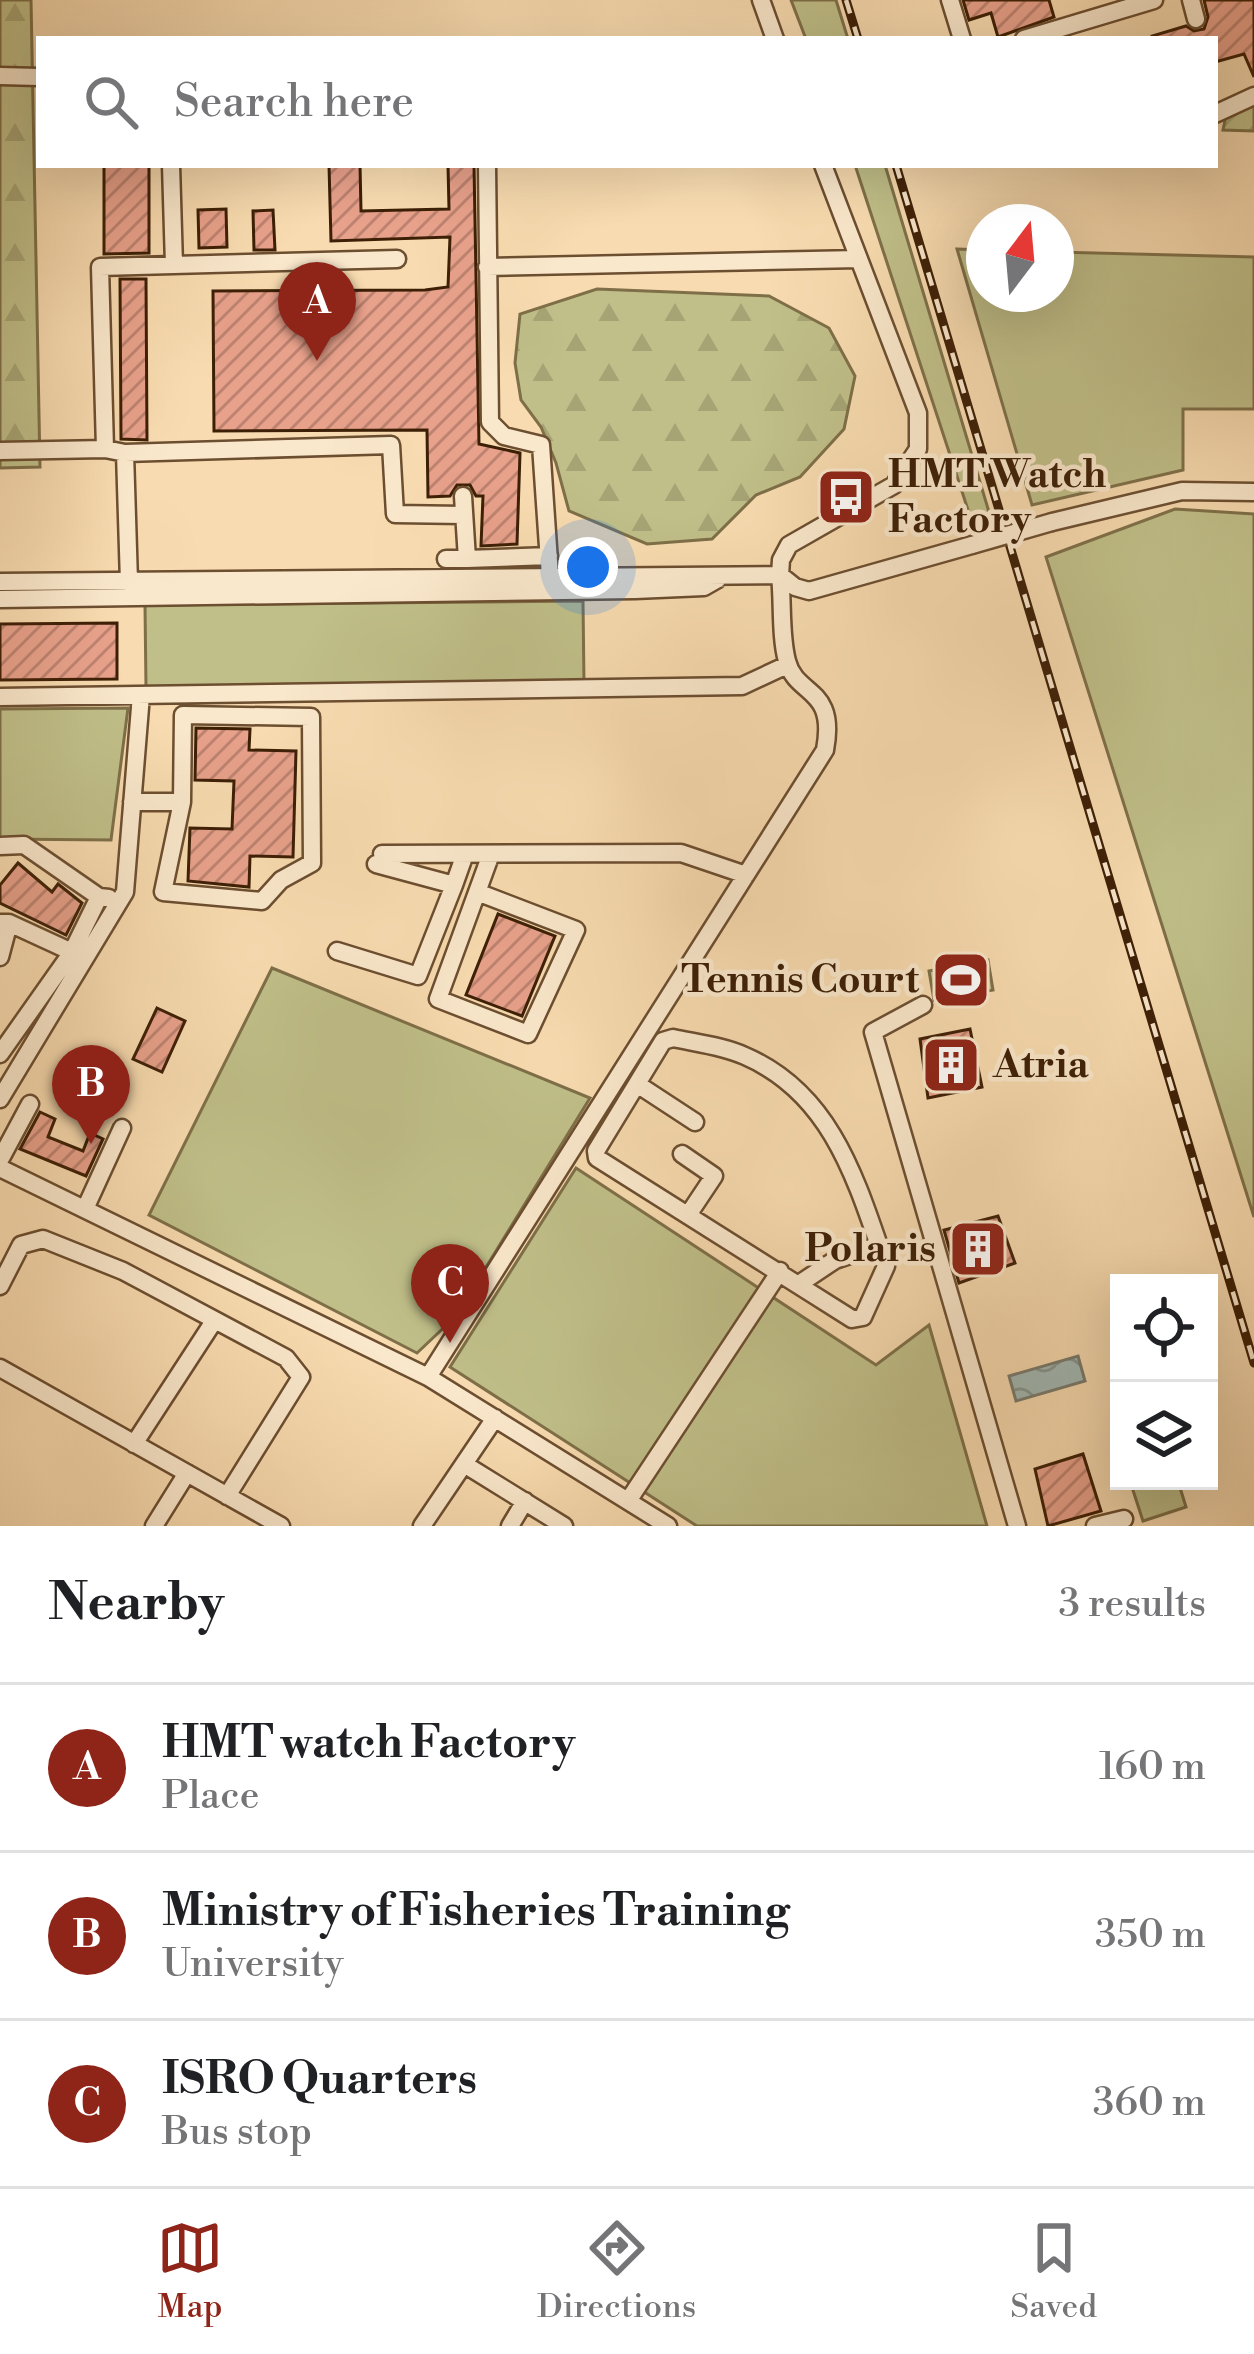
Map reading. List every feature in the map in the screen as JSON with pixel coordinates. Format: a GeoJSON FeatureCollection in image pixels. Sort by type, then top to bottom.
{"type":"FeatureCollection","features":[{"type":"Feature","properties":{"kind":"street"},"geometry":{"type":"LineString","coordinates":[[761,0],[775,36]]}},
{"type":"Feature","properties":{"kind":"street"},"geometry":{"type":"LineString","coordinates":[[950,0],[961,36]]}},
{"type":"Feature","properties":{"kind":"street"},"geometry":{"type":"LineString","coordinates":[[1034,36],[1154,0]]}},
{"type":"Feature","properties":{"kind":"street"},"geometry":{"type":"LineString","coordinates":[[1191,0],[1196,20]]}},
{"type":"Feature","properties":{"kind":"street"},"geometry":{"type":"LineString","coordinates":[[0,76],[36,77]]}},
{"type":"Feature","properties":{"kind":"street"},"geometry":{"type":"LineString","coordinates":[[1218,111],[1254,97]]}},
{"type":"Feature","properties":{"kind":"street"},"geometry":{"type":"LineString","coordinates":[[171,168],[174,265]]}},
{"type":"Feature","properties":{"kind":"street"},"geometry":{"type":"LineString","coordinates":[[488,168],[490,422],[496,432],[541,445],[550,576]]}},
{"type":"Feature","properties":{"kind":"street"},"geometry":{"type":"LineString","coordinates":[[428,1377],[825,750],[830,727],[820,700],[787,665],[781,560],[789,545],[894,485],[917,449],[918,413],[824,168]]}},
{"type":"Feature","properties":{"kind":"street"},"geometry":{"type":"LineString","coordinates":[[105,449],[100,267],[397,259]]}},
{"type":"Feature","properties":{"kind":"street"},"geometry":{"type":"LineString","coordinates":[[487,267],[859,259]]}},
{"type":"Feature","properties":{"kind":"street"},"geometry":{"type":"LineString","coordinates":[[0,451],[105,449],[125,453],[392,445],[395,514],[464,506],[467,559]]}},
{"type":"Feature","properties":{"kind":"street"},"geometry":{"type":"LineString","coordinates":[[125,453],[129,581]]}},
{"type":"Feature","properties":{"kind":"street"},"geometry":{"type":"LineString","coordinates":[[0,582],[701,574],[718,579],[780,575],[809,591],[1052,522],[1182,491],[1254,492]]}},
{"type":"Feature","properties":{"kind":"street"},"geometry":{"type":"LineString","coordinates":[[446,560],[549,556]]}},
{"type":"Feature","properties":{"kind":"street"},"geometry":{"type":"LineString","coordinates":[[0,599],[635,590],[704,587],[718,579]]}},
{"type":"Feature","properties":{"kind":"street"},"geometry":{"type":"LineString","coordinates":[[0,697],[742,686],[787,665]]}},
{"type":"Feature","properties":{"kind":"street"},"geometry":{"type":"LineString","coordinates":[[0,1099],[124,892],[141,695]]}},
{"type":"Feature","properties":{"kind":"street"},"geometry":{"type":"LineString","coordinates":[[183,715],[311,717],[312,863],[280,880],[262,901],[163,892],[182,802],[183,715]]}},
{"type":"Feature","properties":{"kind":"street"},"geometry":{"type":"LineString","coordinates":[[132,802],[182,802]]}},
{"type":"Feature","properties":{"kind":"street"},"geometry":{"type":"LineString","coordinates":[[0,845],[24,845],[99,897],[120,899]]}},
{"type":"Feature","properties":{"kind":"street"},"geometry":{"type":"LineString","coordinates":[[454,884],[379,859],[682,853],[746,875]]}},
{"type":"Feature","properties":{"kind":"street"},"geometry":{"type":"LineString","coordinates":[[337,950],[418,976],[465,854]]}},
{"type":"Feature","properties":{"kind":"street"},"geometry":{"type":"LineString","coordinates":[[477,892],[576,929],[528,1034],[438,999],[477,892],[491,854]]}},
{"type":"Feature","properties":{"kind":"street"},"geometry":{"type":"LineString","coordinates":[[0,1054],[72,952],[99,897]]}},
{"type":"Feature","properties":{"kind":"street"},"geometry":{"type":"LineString","coordinates":[[0,957],[5,922],[72,952]]}},
{"type":"Feature","properties":{"kind":"street"},"geometry":{"type":"LineString","coordinates":[[923,1005],[873,1033],[1017,1526]]}},
{"type":"Feature","properties":{"kind":"street"},"geometry":{"type":"LineString","coordinates":[[673,1038],[742,1054],[776,1072],[812,1101],[856,1178],[886,1266],[863,1317],[852,1319],[688,1215],[596,1155],[663,1041],[673,1038]]}},
{"type":"Feature","properties":{"kind":"street"},"geometry":{"type":"LineString","coordinates":[[637,1084],[695,1122]]}},
{"type":"Feature","properties":{"kind":"street"},"geometry":{"type":"LineString","coordinates":[[30,1104],[0,1164],[428,1377],[668,1526]]}},
{"type":"Feature","properties":{"kind":"street"},"geometry":{"type":"LineString","coordinates":[[85,1209],[122,1128]]}},
{"type":"Feature","properties":{"kind":"street"},"geometry":{"type":"LineString","coordinates":[[682,1154],[714,1176],[688,1215]]}},
{"type":"Feature","properties":{"kind":"street"},"geometry":{"type":"LineString","coordinates":[[0,1286],[21,1245],[44,1239],[123,1271],[286,1358],[301,1377],[227,1496]]}},
{"type":"Feature","properties":{"kind":"street"},"geometry":{"type":"LineString","coordinates":[[799,1284],[835,1260],[879,1245]]}},
{"type":"Feature","properties":{"kind":"street"},"geometry":{"type":"LineString","coordinates":[[628,1501],[779,1271]]}},
{"type":"Feature","properties":{"kind":"street"},"geometry":{"type":"LineString","coordinates":[[134,1444],[214,1321]]}},
{"type":"Feature","properties":{"kind":"street"},"geometry":{"type":"LineString","coordinates":[[0,1369],[281,1526]]}},
{"type":"Feature","properties":{"kind":"street"},"geometry":{"type":"LineString","coordinates":[[422,1526],[495,1418]]}},
{"type":"Feature","properties":{"kind":"street"},"geometry":{"type":"LineString","coordinates":[[464,1464],[564,1526]]}},
{"type":"Feature","properties":{"kind":"street"},"geometry":{"type":"LineString","coordinates":[[154,1526],[187,1473]]}},
{"type":"Feature","properties":{"kind":"street"},"geometry":{"type":"LineString","coordinates":[[511,1526],[525,1502]]}},
{"type":"Feature","properties":{"kind":"street"},"geometry":{"type":"LineString","coordinates":[[1095,1526],[1124,1519]]}},
{"type":"Feature","properties":{"kind":"green space"},"geometry":{"type":"Polygon","coordinates":[[[0,0],[31,0],[40,467],[0,468],[0,0]]]}},
{"type":"Feature","properties":{"kind":"green space"},"geometry":{"type":"Polygon","coordinates":[[[791,0],[836,0],[847,36],[805,36],[791,0]]]}},
{"type":"Feature","properties":{"kind":"green space"},"geometry":{"type":"Polygon","coordinates":[[[1254,105],[1254,131],[1223,130],[1227,111],[1254,105]]]}},
{"type":"Feature","properties":{"kind":"green space"},"geometry":{"type":"Polygon","coordinates":[[[856,168],[886,168],[989,512],[971,519],[856,168]]]}},
{"type":"Feature","properties":{"kind":"green space"},"geometry":{"type":"Polygon","coordinates":[[[957,249],[966,249],[966,280],[957,249]]]}},
{"type":"Feature","properties":{"kind":"green space"},"geometry":{"type":"Polygon","coordinates":[[[1074,252],[1254,257],[1254,409],[1183,409],[1183,470],[1032,505],[975,312],[1074,312],[1074,252]]]}},
{"type":"Feature","properties":{"kind":"green space"},"geometry":{"type":"Polygon","coordinates":[[[597,289],[769,296],[829,328],[855,376],[844,429],[800,477],[756,495],[712,539],[647,544],[569,511],[541,427],[521,400],[515,363],[520,314],[597,289]]]}},
{"type":"Feature","properties":{"kind":"green space"},"geometry":{"type":"Polygon","coordinates":[[[1175,509],[1254,514],[1254,1217],[1046,557],[1175,509]]]}},
{"type":"Feature","properties":{"kind":"green space"},"geometry":{"type":"Polygon","coordinates":[[[583,601],[584,684],[146,688],[145,605],[583,601]]]}},
{"type":"Feature","properties":{"kind":"green space"},"geometry":{"type":"Polygon","coordinates":[[[128,708],[111,840],[0,839],[0,709],[128,708]]]}},
{"type":"Feature","properties":{"kind":"green space","name":"Tennis Court"},"geometry":{"type":"Polygon","coordinates":[[[988,960],[993,990],[934,1000],[929,971],[988,960]]]}},
{"type":"Feature","properties":{"kind":"green space"},"geometry":{"type":"Polygon","coordinates":[[[272,968],[590,1098],[456,1316],[417,1353],[149,1215],[272,968]]]}},
{"type":"Feature","properties":{"kind":"green space"},"geometry":{"type":"Polygon","coordinates":[[[576,1168],[876,1365],[929,1325],[987,1526],[697,1526],[450,1367],[576,1168]]]}},
{"type":"Feature","properties":{"kind":"green space"},"geometry":{"type":"Polygon","coordinates":[[[1133,1490],[1181,1490],[1186,1507],[1143,1521],[1133,1490]]]}},
{"type":"Feature","properties":{"kind":"water"},"geometry":{"type":"Polygon","coordinates":[[[1078,1356],[1085,1381],[1016,1401],[1009,1376],[1078,1356]]]}},
{"type":"Feature","properties":{"kind":"building"},"geometry":{"type":"Polygon","coordinates":[[[963,0],[1049,0],[1054,17],[1001,36],[991,13],[969,20],[963,0]]]}},
{"type":"Feature","properties":{"kind":"building"},"geometry":{"type":"Polygon","coordinates":[[[1204,0],[1254,0],[1254,77],[1244,54],[1218,61],[1218,36],[1152,36],[1186,26],[1194,31],[1204,29],[1208,17],[1204,0]]]}},
{"type":"Feature","properties":{"kind":"building"},"geometry":{"type":"Polygon","coordinates":[[[104,168],[149,168],[149,253],[104,254],[104,168]]]}},
{"type":"Feature","properties":{"kind":"building"},"geometry":{"type":"Polygon","coordinates":[[[329,168],[360,168],[361,211],[449,209],[448,168],[474,168],[479,444],[520,453],[517,544],[481,546],[483,496],[476,496],[470,485],[457,485],[450,496],[428,497],[427,430],[214,431],[213,291],[448,287],[450,237],[331,241],[329,168]]]}},
{"type":"Feature","properties":{"kind":"building"},"geometry":{"type":"Polygon","coordinates":[[[226,209],[227,247],[199,248],[198,210],[226,209]]]}},
{"type":"Feature","properties":{"kind":"building"},"geometry":{"type":"Polygon","coordinates":[[[273,210],[275,250],[254,250],[253,211],[273,210]]]}},
{"type":"Feature","properties":{"kind":"building"},"geometry":{"type":"Polygon","coordinates":[[[120,279],[146,279],[147,440],[121,439],[120,279]]]}},
{"type":"Feature","properties":{"kind":"building"},"geometry":{"type":"Polygon","coordinates":[[[117,623],[117,679],[0,680],[0,624],[117,623]]]}},
{"type":"Feature","properties":{"kind":"building"},"geometry":{"type":"Polygon","coordinates":[[[196,728],[250,729],[249,750],[296,751],[293,857],[250,856],[249,887],[188,881],[190,828],[232,829],[234,781],[195,780],[196,728]]]}},
{"type":"Feature","properties":{"kind":"building"},"geometry":{"type":"Polygon","coordinates":[[[18,863],[52,892],[58,884],[82,903],[66,935],[0,903],[0,885],[18,863]]]}},
{"type":"Feature","properties":{"kind":"building"},"geometry":{"type":"Polygon","coordinates":[[[498,914],[555,936],[522,1016],[466,995],[498,914]]]}},
{"type":"Feature","properties":{"kind":"building"},"geometry":{"type":"Polygon","coordinates":[[[157,1008],[185,1021],[162,1072],[133,1059],[157,1008]]]}},
{"type":"Feature","properties":{"kind":"building","name":"Atria"},"geometry":{"type":"Polygon","coordinates":[[[970,1029],[982,1087],[928,1098],[920,1039],[970,1029]]]}},
{"type":"Feature","properties":{"kind":"building"},"geometry":{"type":"Polygon","coordinates":[[[40,1112],[55,1119],[48,1137],[83,1151],[90,1133],[103,1139],[86,1176],[20,1149],[40,1112]]]}},
{"type":"Feature","properties":{"kind":"building","name":"Polaris"},"geometry":{"type":"Polygon","coordinates":[[[998,1216],[1015,1263],[959,1283],[944,1230],[998,1216]]]}},
{"type":"Feature","properties":{"kind":"building"},"geometry":{"type":"Polygon","coordinates":[[[1083,1454],[1101,1511],[1048,1526],[1035,1469],[1083,1454]]]}},
{"type":"Feature","properties":{"kind":"railway"},"geometry":{"type":"LineString","coordinates":[[846,0],[857,36]]}},
{"type":"Feature","properties":{"kind":"railway"},"geometry":{"type":"LineString","coordinates":[[897,168],[1254,1363]]}},
{"type":"Feature","properties":{"kind":"place","name":"HMT watch Factory"},"geometry":{"type":"Point","coordinates":[317,361]}},
{"type":"Feature","properties":{"kind":"place","name":"HMT Watch Factory"},"geometry":{"type":"Point","coordinates":[846,497]}},
{"type":"Feature","properties":{"kind":"place","name":"Tennis Court"},"geometry":{"type":"Point","coordinates":[961,980]}},
{"type":"Feature","properties":{"kind":"place","name":"Atria"},"geometry":{"type":"Point","coordinates":[951,1065]}},
{"type":"Feature","properties":{"kind":"place","name":"Ministry of Fisheries Training"},"geometry":{"type":"Point","coordinates":[91,1144]}},
{"type":"Feature","properties":{"kind":"place","name":"Polaris"},"geometry":{"type":"Point","coordinates":[978,1249]}},
{"type":"Feature","properties":{"kind":"place","name":"ISRO Quarters"},"geometry":{"type":"Point","coordinates":[450,1343]}}]}
